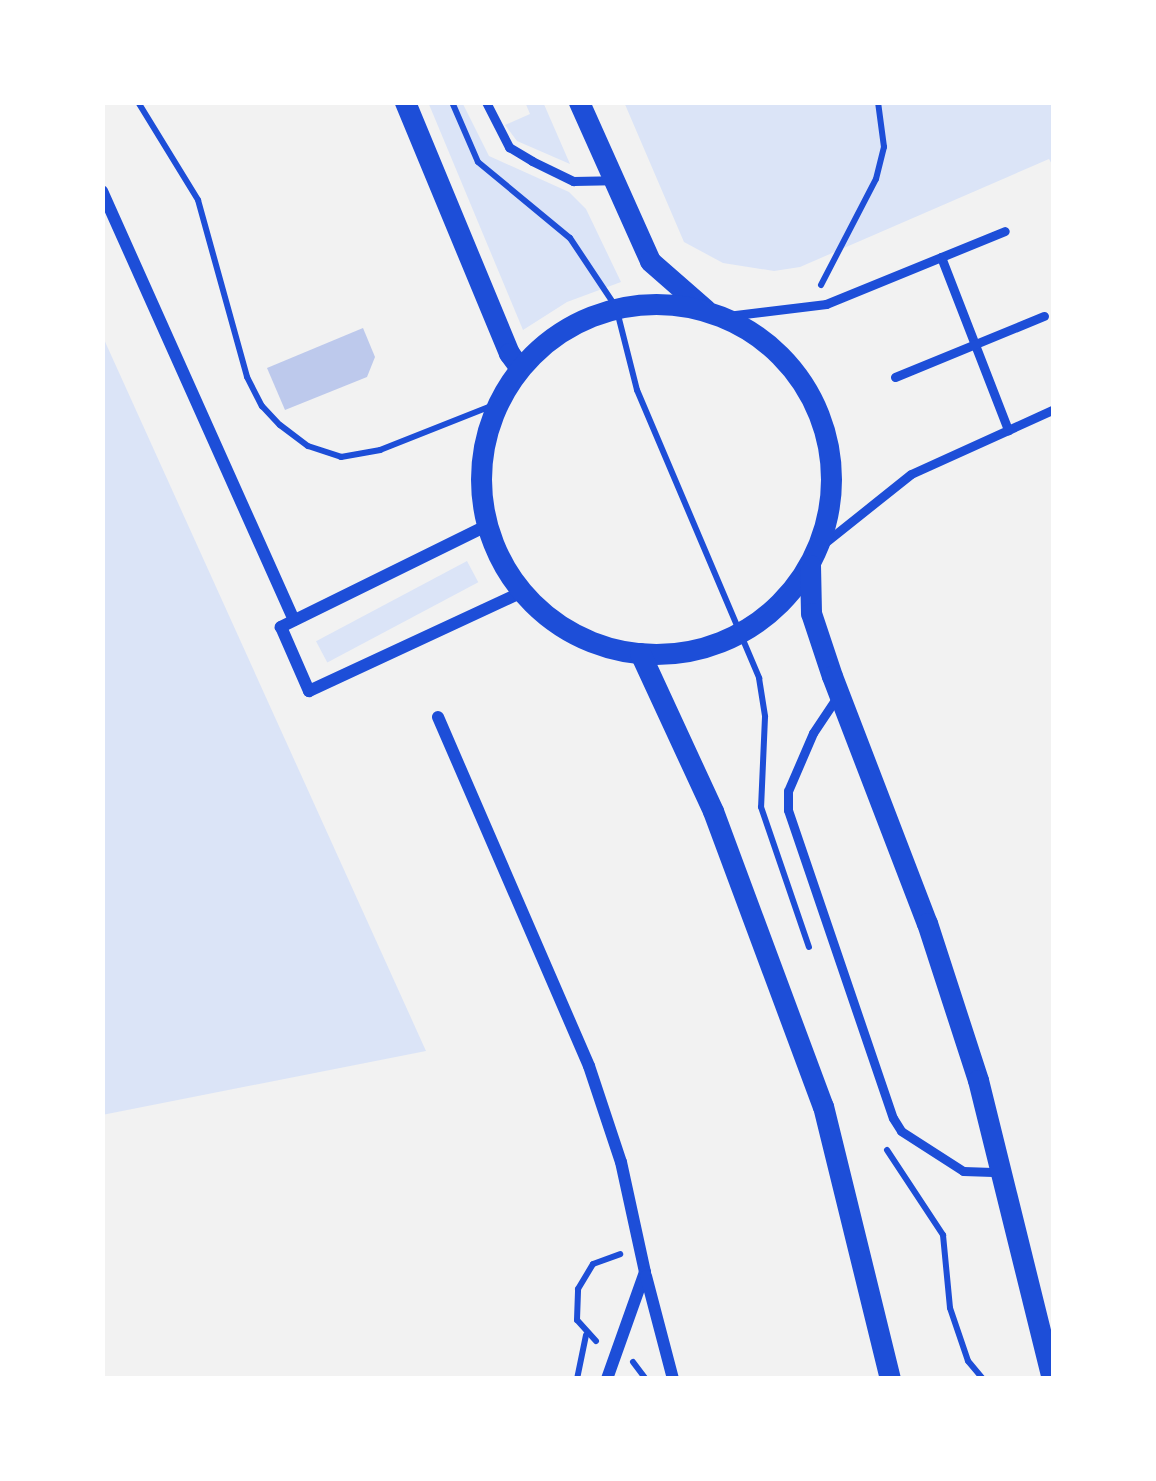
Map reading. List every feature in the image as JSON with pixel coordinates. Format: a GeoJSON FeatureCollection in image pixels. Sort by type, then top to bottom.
{"type":"FeatureCollection","features":[{"type":"Feature","properties":{"kind":"street"},"geometry":{"type":"LineString","coordinates":[[405,102],[508,353],[519,368]]}},
{"type":"Feature","properties":{"kind":"street"},"geometry":{"type":"LineString","coordinates":[[579,102],[650,261],[713,313]]}},
{"type":"Feature","properties":{"kind":"street"},"geometry":{"type":"LineString","coordinates":[[102,190],[294,620]]}},
{"type":"Feature","properties":{"kind":"street"},"geometry":{"type":"LineString","coordinates":[[814,557],[780,604],[740,634],[674,653],[640,653],[596,643],[555,622],[522,592],[500,561],[486,526],[480,488],[483,445],[496,404],[519,368],[563,330],[616,308],[662,303],[713,313],[750,330],[786,359],[822,418],[832,491],[814,557],[812,613],[935,945],[979,1080],[1052,1379]]}},
{"type":"Feature","properties":{"kind":"street"},"geometry":{"type":"LineString","coordinates":[[486,526],[281,627],[309,691],[522,592]]}},
{"type":"Feature","properties":{"kind":"street"},"geometry":{"type":"LineString","coordinates":[[640,653],[713,812],[823,1106],[890,1379]]}},
{"type":"Feature","properties":{"kind":"street"},"geometry":{"type":"LineString","coordinates":[[438,717],[589,1066],[673,1379]]}},
{"type":"Feature","properties":{"kind":"street"},"geometry":{"type":"LineString","coordinates":[[607,1379],[645,1272]]}},
{"type":"Feature","properties":{"kind":"lane"},"geometry":{"type":"LineString","coordinates":[[486,102],[509,147],[573,181],[612,180]]}},
{"type":"Feature","properties":{"kind":"lane"},"geometry":{"type":"LineString","coordinates":[[713,313],[793,312],[1005,231]]}},
{"type":"Feature","properties":{"kind":"lane"},"geometry":{"type":"LineString","coordinates":[[940,257],[1008,430]]}},
{"type":"Feature","properties":{"kind":"lane"},"geometry":{"type":"LineString","coordinates":[[895,377],[1044,316]]}},
{"type":"Feature","properties":{"kind":"lane"},"geometry":{"type":"LineString","coordinates":[[814,557],[911,474],[1054,409]]}},
{"type":"Feature","properties":{"kind":"lane"},"geometry":{"type":"LineString","coordinates":[[839,695],[813,734],[788,791],[788,810],[893,1118],[901,1131],[962,1171],[1000,1172]]}},
{"type":"Feature","properties":{"kind":"path"},"geometry":{"type":"LineString","coordinates":[[138,102],[198,200],[247,377],[262,406],[280,425],[308,446],[340,457],[380,450],[496,404]]}},
{"type":"Feature","properties":{"kind":"path"},"geometry":{"type":"LineString","coordinates":[[452,102],[478,162],[570,238],[616,308],[637,390],[759,678],[765,717],[760,771],[766,834],[817,968]]}},
{"type":"Feature","properties":{"kind":"path"},"geometry":{"type":"LineString","coordinates":[[812,305],[876,179],[884,147],[878,102]]}},
{"type":"Feature","properties":{"kind":"path"},"geometry":{"type":"LineString","coordinates":[[885,1146],[943,1235],[950,1308],[968,1361],[983,1379]]}},
{"type":"Feature","properties":{"kind":"path"},"geometry":{"type":"LineString","coordinates":[[641,1249],[603,1259],[584,1273],[574,1307],[586,1334],[619,1354],[646,1379]]}},
{"type":"Feature","properties":{"kind":"path"},"geometry":{"type":"LineString","coordinates":[[577,1379],[586,1334]]}},
{"type":"Feature","properties":{"kind":"shaded area"},"geometry":{"type":"Polygon","coordinates":[[[428,102],[462,102],[489,156],[569,192],[586,209],[621,282],[567,302],[523,330],[428,102]]]}},
{"type":"Feature","properties":{"kind":"shaded area"},"geometry":{"type":"Polygon","coordinates":[[[525,102],[543,102],[570,164],[517,141],[505,125],[530,114],[525,102]]]}},
{"type":"Feature","properties":{"kind":"shaded area"},"geometry":{"type":"Polygon","coordinates":[[[624,102],[1054,102],[1054,168],[1049,159],[800,267],[774,271],[723,263],[684,242],[624,102]]]}},
{"type":"Feature","properties":{"kind":"shaded area"},"geometry":{"type":"Polygon","coordinates":[[[102,335],[426,1051],[102,1115],[102,335]]]}},
{"type":"Feature","properties":{"kind":"shaded area"},"geometry":{"type":"Polygon","coordinates":[[[467,561],[478,582],[327,662],[316,641],[467,561]]]}},
{"type":"Feature","properties":{"kind":"building"},"geometry":{"type":"Polygon","coordinates":[[[363,328],[375,357],[367,377],[285,410],[267,368],[363,328]]]}}]}
